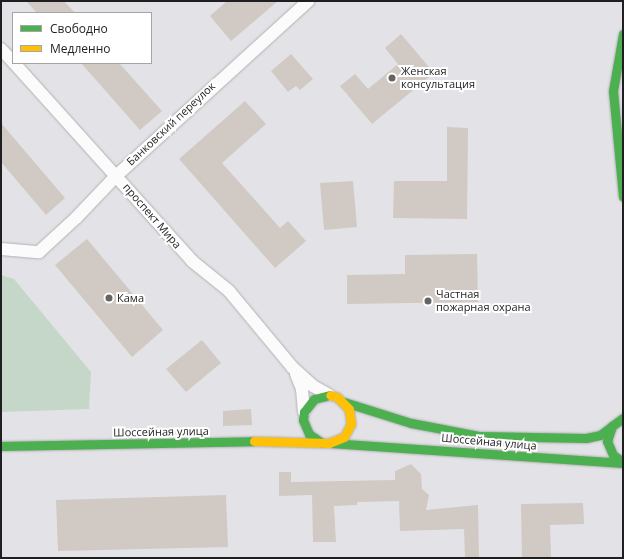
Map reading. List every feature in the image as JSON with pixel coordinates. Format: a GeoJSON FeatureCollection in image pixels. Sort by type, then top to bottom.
{"type":"FeatureCollection","features":[{"type":"Feature","properties":{"kind":"main road"},"geometry":{"type":"LineString","coordinates":[[623,34],[613,91],[623,197]]}},
{"type":"Feature","properties":{"kind":"main road"},"geometry":{"type":"LineString","coordinates":[[276,441],[293,430],[304,412],[314,399],[329,395],[344,402],[349,409],[351,424],[344,437],[326,443],[309,434],[303,420],[304,412]]}},
{"type":"Feature","properties":{"kind":"main road","name":"Шоссейная улица"},"geometry":{"type":"LineString","coordinates":[[344,402],[411,423],[479,436],[586,438],[600,435],[619,419]]}},
{"type":"Feature","properties":{"kind":"main road"},"geometry":{"type":"LineString","coordinates":[[619,419],[607,441],[613,455],[623,463]]}},
{"type":"Feature","properties":{"kind":"main road","name":"Шоссейная улица"},"geometry":{"type":"LineString","coordinates":[[1,446],[276,441],[623,463]]}},
{"type":"Feature","properties":{"kind":"street","name":"Банковский переулок"},"geometry":{"type":"LineString","coordinates":[[1,249],[39,252],[76,218],[116,176],[308,1]]}},
{"type":"Feature","properties":{"kind":"street","name":"проспект Мира"},"geometry":{"type":"LineString","coordinates":[[1,49],[12,62]]}},
{"type":"Feature","properties":{"kind":"street","name":"проспект Мира"},"geometry":{"type":"LineString","coordinates":[[14,64],[192,261],[229,291],[292,368],[313,386],[329,395]]}},
{"type":"Feature","properties":{"kind":"street","name":"проспект Мира"},"geometry":{"type":"LineString","coordinates":[[292,368],[302,389],[304,412]]}},
{"type":"Feature","properties":{"kind":"green space"},"geometry":{"type":"Polygon","coordinates":[[[1,275],[14,279],[91,372],[89,409],[1,412],[1,275]]]}},
{"type":"Feature","properties":{"kind":"building"},"geometry":{"type":"Polygon","coordinates":[[[26,1],[64,1],[74,12],[36,12],[26,1]]]}},
{"type":"Feature","properties":{"kind":"building"},"geometry":{"type":"Polygon","coordinates":[[[227,1],[278,1],[231,41],[210,16],[227,1]]]}},
{"type":"Feature","properties":{"kind":"building"},"geometry":{"type":"Polygon","coordinates":[[[401,34],[434,73],[372,124],[340,86],[355,74],[368,89],[398,64],[385,48],[401,34]]]}},
{"type":"Feature","properties":{"kind":"building"},"geometry":{"type":"Polygon","coordinates":[[[291,54],[313,79],[300,90],[296,86],[288,92],[271,71],[291,54]]]}},
{"type":"Feature","properties":{"kind":"building"},"geometry":{"type":"Polygon","coordinates":[[[82,64],[120,64],[162,111],[140,130],[82,64]]]}},
{"type":"Feature","properties":{"kind":"building"},"geometry":{"type":"Polygon","coordinates":[[[245,101],[266,124],[222,163],[280,228],[288,221],[306,241],[275,268],[179,159],[245,101]]]}},
{"type":"Feature","properties":{"kind":"building"},"geometry":{"type":"Polygon","coordinates":[[[1,123],[65,198],[46,215],[1,162],[1,123]]]}},
{"type":"Feature","properties":{"kind":"building"},"geometry":{"type":"Polygon","coordinates":[[[447,127],[468,128],[467,219],[393,218],[394,181],[447,181],[447,127]]]}},
{"type":"Feature","properties":{"kind":"building"},"geometry":{"type":"Polygon","coordinates":[[[353,181],[357,227],[324,230],[320,183],[353,181]]]}},
{"type":"Feature","properties":{"kind":"building","name":"Кама"},"geometry":{"type":"Polygon","coordinates":[[[87,239],[163,330],[132,357],[55,265],[87,239]]]}},
{"type":"Feature","properties":{"kind":"building"},"geometry":{"type":"Polygon","coordinates":[[[477,254],[478,302],[347,304],[347,275],[405,274],[405,255],[477,254]]]}},
{"type":"Feature","properties":{"kind":"building"},"geometry":{"type":"Polygon","coordinates":[[[202,340],[221,363],[186,392],[166,369],[202,340]]]}},
{"type":"Feature","properties":{"kind":"building"},"geometry":{"type":"Polygon","coordinates":[[[251,409],[252,425],[223,426],[223,411],[251,409]]]}},
{"type":"Feature","properties":{"kind":"building"},"geometry":{"type":"Polygon","coordinates":[[[411,464],[421,474],[422,489],[429,495],[426,510],[478,505],[479,558],[465,558],[464,529],[400,531],[399,501],[357,502],[357,505],[334,506],[336,542],[313,542],[312,495],[279,496],[279,472],[291,472],[291,482],[395,480],[395,471],[411,464]]]}},
{"type":"Feature","properties":{"kind":"building"},"geometry":{"type":"Polygon","coordinates":[[[226,495],[228,547],[58,551],[56,500],[226,495]]]}},
{"type":"Feature","properties":{"kind":"building"},"geometry":{"type":"Polygon","coordinates":[[[583,503],[584,524],[550,525],[551,558],[522,558],[521,504],[583,503]]]}},
{"type":"Feature","properties":{"kind":"traffic: fast"},"geometry":{"type":"LineString","coordinates":[[623,34],[613,91],[623,197]]}},
{"type":"Feature","properties":{"kind":"traffic: fast"},"geometry":{"type":"LineString","coordinates":[[322,443],[309,434],[303,420],[304,412],[314,399],[330,395]]}},
{"type":"Feature","properties":{"kind":"traffic: fast"},"geometry":{"type":"LineString","coordinates":[[344,402],[411,423],[479,436],[586,438],[600,435],[612,426]]}},
{"type":"Feature","properties":{"kind":"traffic: fast"},"geometry":{"type":"LineString","coordinates":[[623,418],[612,426],[607,441],[613,455],[623,462]]}},
{"type":"Feature","properties":{"kind":"traffic: fast"},"geometry":{"type":"LineString","coordinates":[[1,446],[254,441]]}},
{"type":"Feature","properties":{"kind":"traffic: fast"},"geometry":{"type":"LineString","coordinates":[[330,443],[623,463]]}},
{"type":"Feature","properties":{"kind":"traffic: slow"},"geometry":{"type":"LineString","coordinates":[[254,441],[329,443],[344,437],[351,424],[349,409],[337,397],[330,395]]}},
{"type":"Feature","properties":{"kind":"place","name":"Женская консультация"},"geometry":{"type":"Point","coordinates":[392,78]}},
{"type":"Feature","properties":{"kind":"place","name":"Кама"},"geometry":{"type":"Point","coordinates":[109,298]}},
{"type":"Feature","properties":{"kind":"place","name":"Частная пожарная охрана"},"geometry":{"type":"Point","coordinates":[428,301]}}]}
